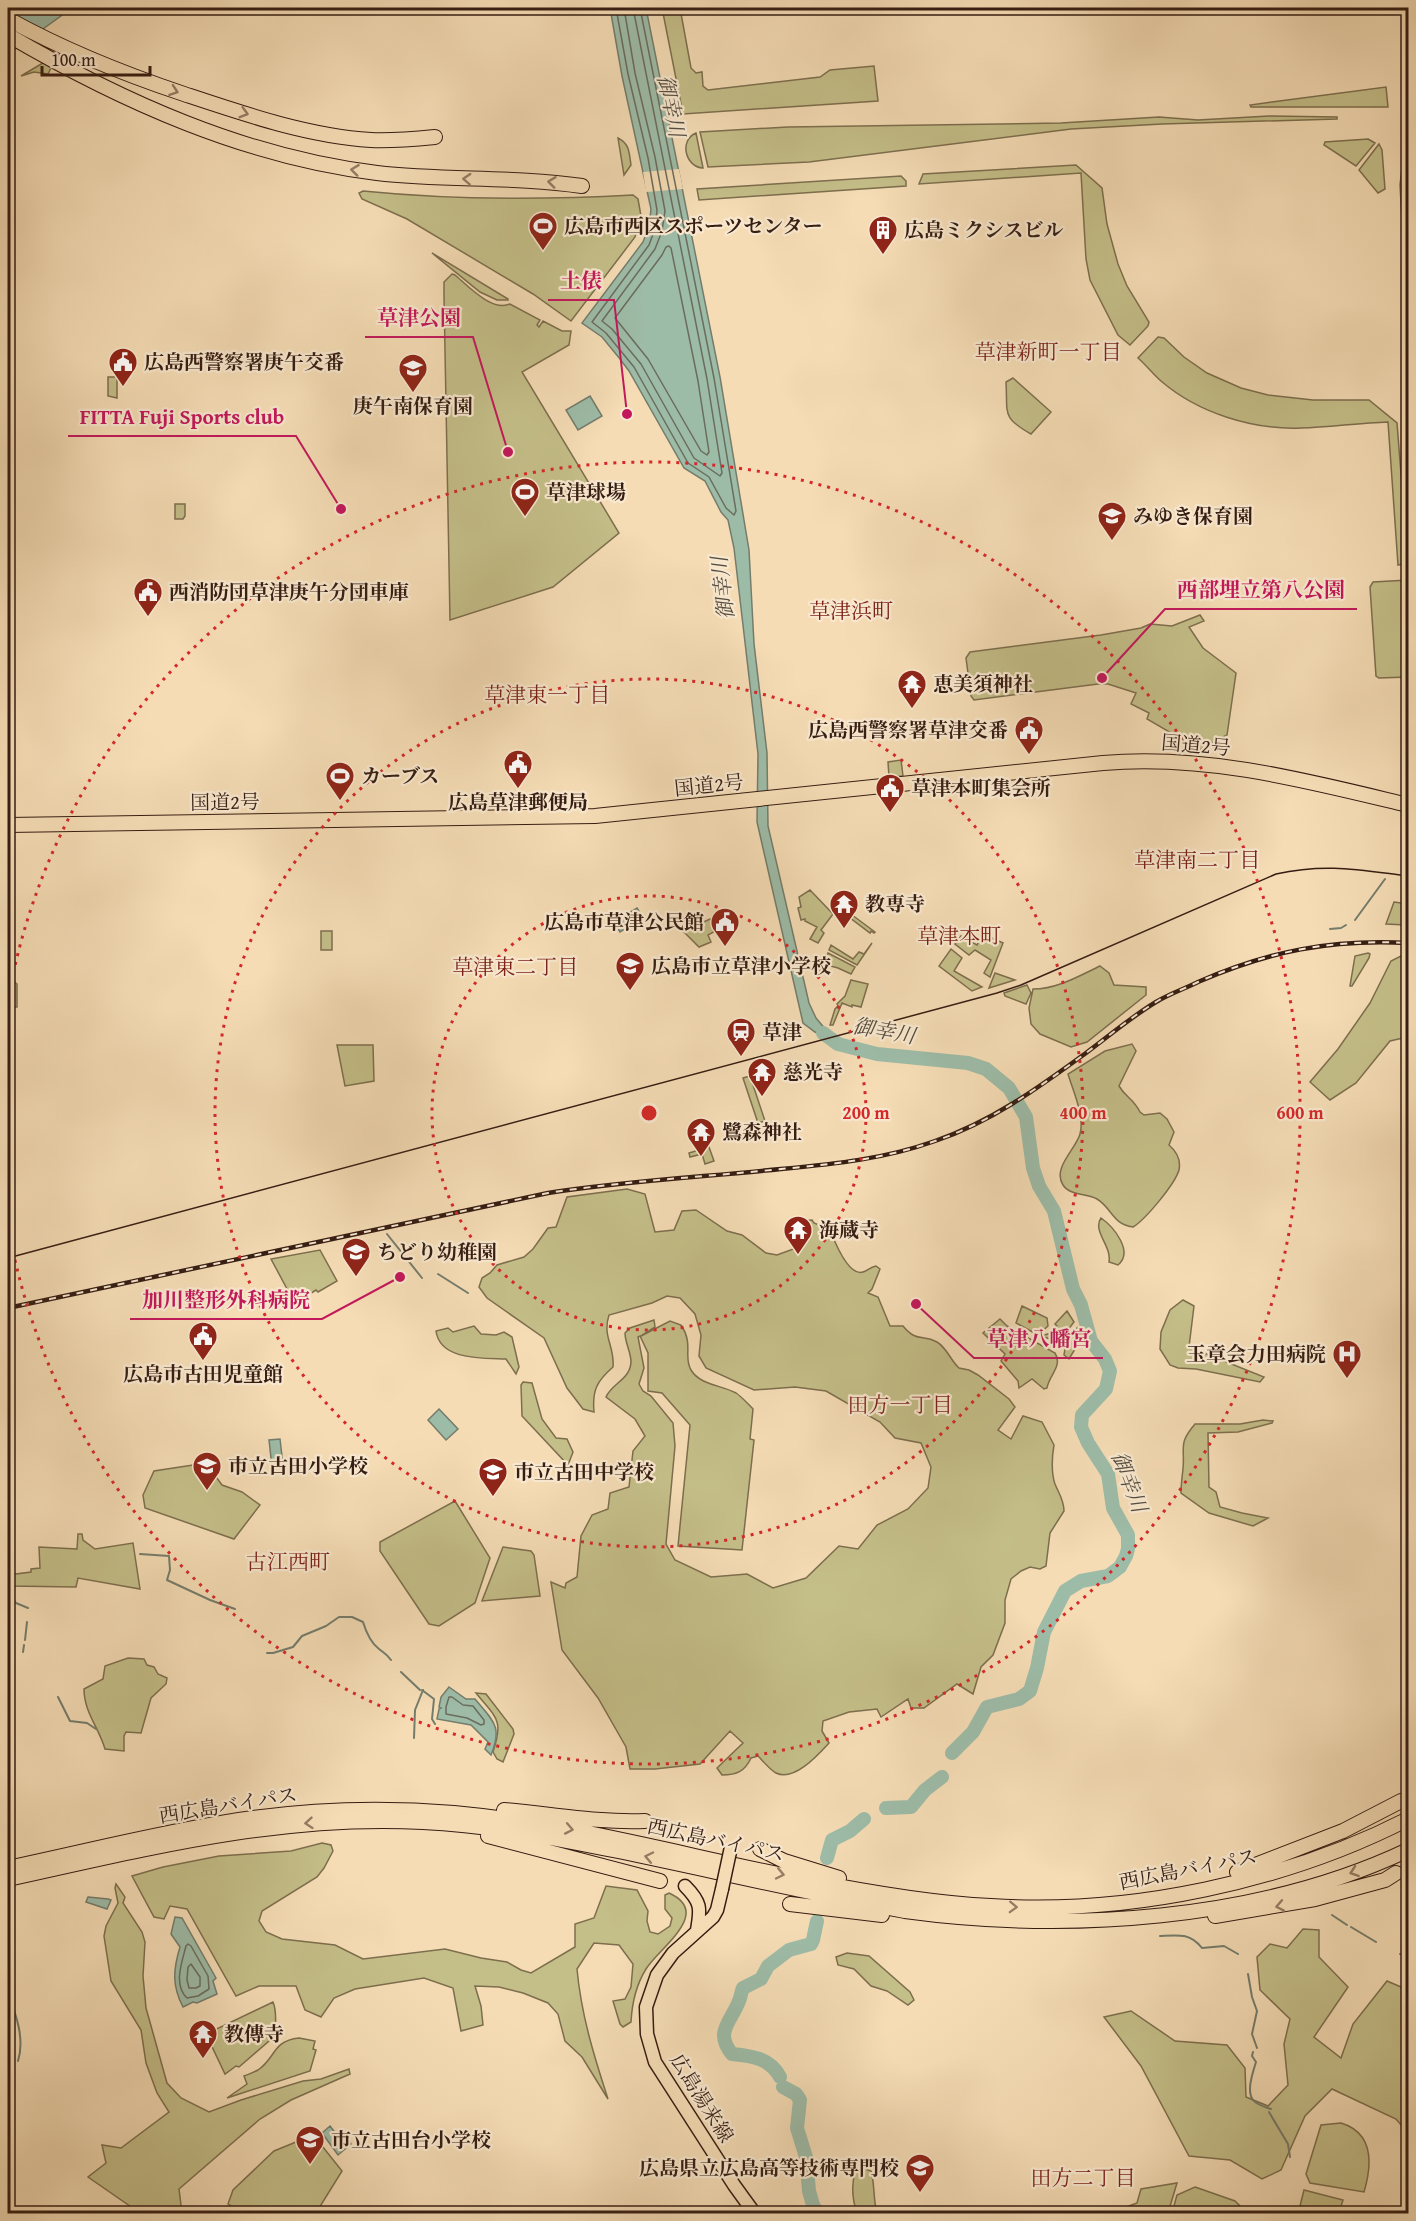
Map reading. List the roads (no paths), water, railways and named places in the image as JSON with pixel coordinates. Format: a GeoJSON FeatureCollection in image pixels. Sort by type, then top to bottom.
{"type":"FeatureCollection","features":[{"type":"Feature","properties":{"kind":"highway"},"geometry":{"type":"LineString","coordinates":[[8,19],[80,56],[203,101],[286,124],[370,140],[435,137]]}},
{"type":"Feature","properties":{"kind":"highway"},"geometry":{"type":"LineString","coordinates":[[8,35],[72,71],[139,102],[196,127],[277,154],[343,168],[413,176],[548,181],[582,186]]}},
{"type":"Feature","properties":{"kind":"highway","name":"国道2号"},"geometry":{"type":"LineString","coordinates":[[8,825],[595,816],[1110,762],[1166,760],[1244,769],[1408,805]]}},
{"type":"Feature","properties":{"kind":"highway"},"geometry":{"type":"LineString","coordinates":[[1125,1903],[1265,1863],[1343,1831],[1401,1801]]}},
{"type":"Feature","properties":{"kind":"highway"},"geometry":{"type":"LineString","coordinates":[[366,1815],[470,1808],[615,1821],[645,1821]]}},
{"type":"Feature","properties":{"kind":"highway","name":"西広島バイパス"},"geometry":{"type":"LineString","coordinates":[[8,1868],[238,1820],[292,1813],[366,1815],[451,1813],[539,1823],[954,1910],[1053,1921],[1157,1915],[1223,1906],[1320,1883],[1364,1869],[1408,1850]]}},
{"type":"Feature","properties":{"kind":"highway"},"geometry":{"type":"LineString","coordinates":[[366,1815],[498,1838],[660,1881]]}},
{"type":"Feature","properties":{"kind":"highway","name":"西広島バイパス"},"geometry":{"type":"LineString","coordinates":[[8,1879],[156,1846],[240,1831],[366,1815]]}},
{"type":"Feature","properties":{"kind":"highway","name":"西広島バイパス"},"geometry":{"type":"LineString","coordinates":[[954,1910],[1125,1903],[1211,1888],[1268,1873],[1359,1842],[1408,1819]]}},
{"type":"Feature","properties":{"kind":"highway"},"geometry":{"type":"LineString","coordinates":[[760,1849],[783,1861],[954,1910]]}},
{"type":"Feature","properties":{"kind":"highway"},"geometry":{"type":"LineString","coordinates":[[1053,1921],[1101,1926],[1210,1917],[1315,1899],[1385,1880],[1396,1873]]}},
{"type":"Feature","properties":{"kind":"highway"},"geometry":{"type":"LineString","coordinates":[[790,1904],[896,1917],[954,1910]]}},
{"type":"Feature","properties":{"kind":"main road","name":"広島湯来線"},"geometry":{"type":"LineString","coordinates":[[732,1844],[715,1913],[673,1953],[652,1985],[646,2007],[647,2034],[655,2062],[755,2214]]}},
{"type":"Feature","properties":{"kind":"main road"},"geometry":{"type":"LineString","coordinates":[[685,1886],[699,1905],[697,1930]]}},
{"type":"Feature","properties":{"kind":"water"},"geometry":{"type":"Polygon","coordinates":[[[8,8],[72,8],[8,54],[8,8]]]}},
{"type":"Feature","properties":{"kind":"water"},"geometry":{"type":"Polygon","coordinates":[[[610,8],[646,8],[720,377],[749,550],[754,644],[767,753],[768,826],[809,1003],[816,1018],[838,1044],[803,1023],[757,822],[758,754],[734,548],[728,520],[721,512],[705,481],[684,468],[629,371],[602,337],[582,323],[643,242],[649,227],[651,209],[622,76],[610,8]]]}},
{"type":"Feature","properties":{"kind":"water"},"geometry":{"type":"Polygon","coordinates":[[[590,396],[602,416],[578,430],[566,410],[590,396]]]}},
{"type":"Feature","properties":{"kind":"water"},"geometry":{"type":"Polygon","coordinates":[[[637,908],[643,918],[620,932],[614,922],[637,908]]]}},
{"type":"Feature","properties":{"kind":"water"},"geometry":{"type":"Polygon","coordinates":[[[439,1409],[458,1429],[446,1440],[428,1420],[439,1409]]]}},
{"type":"Feature","properties":{"kind":"water"},"geometry":{"type":"Polygon","coordinates":[[[280,1439],[283,1465],[272,1467],[269,1440],[280,1439]]]}},
{"type":"Feature","properties":{"kind":"water"},"geometry":{"type":"Polygon","coordinates":[[[449,1687],[466,1699],[475,1699],[491,1719],[496,1730],[496,1737],[491,1755],[485,1749],[488,1742],[471,1725],[437,1719],[441,1708],[439,1707],[441,1697],[449,1687]]]}},
{"type":"Feature","properties":{"kind":"water"},"geometry":{"type":"Polygon","coordinates":[[[88,1897],[111,1900],[107,1909],[86,1902],[88,1897]]]}},
{"type":"Feature","properties":{"kind":"water"},"geometry":{"type":"Polygon","coordinates":[[[175,1917],[182,1918],[216,1978],[213,1981],[217,1994],[183,2007],[175,1985],[176,1963],[180,1947],[171,1934],[175,1917]]]}},
{"type":"Feature","properties":{"kind":"water"},"geometry":{"type":"Polygon","coordinates":[[[330,2126],[340,2139],[345,2136],[351,2144],[338,2155],[322,2133],[330,2126]]]}},
{"type":"Feature","properties":{"kind":"waterway"},"geometry":{"type":"LineString","coordinates":[[1355,920],[1385,879]]}},
{"type":"Feature","properties":{"kind":"waterway"},"geometry":{"type":"LineString","coordinates":[[1330,929],[1346,925]]}},
{"type":"Feature","properties":{"kind":"waterway","name":"御幸川"},"geometry":{"type":"LineString","coordinates":[[823,1033],[838,1044],[877,1054],[968,1063],[986,1069],[1009,1088],[1026,1117],[1033,1168],[1039,1186],[1054,1211],[1073,1289],[1081,1305],[1091,1341],[1105,1359],[1110,1371],[1106,1389],[1082,1415],[1081,1427],[1088,1443],[1108,1474],[1113,1508],[1128,1535],[1126,1556],[1120,1567],[1108,1576],[1081,1581],[1065,1591],[1044,1632],[1030,1691],[1019,1699],[987,1707],[973,1732],[952,1753]]}},
{"type":"Feature","properties":{"kind":"waterway"},"geometry":{"type":"LineString","coordinates":[[387,1234],[422,1278]]}},
{"type":"Feature","properties":{"kind":"waterway"},"geometry":{"type":"LineString","coordinates":[[438,1274],[468,1293]]}},
{"type":"Feature","properties":{"kind":"waterway"},"geometry":{"type":"LineString","coordinates":[[140,1554],[169,1556],[170,1570],[167,1580],[235,1609]]}},
{"type":"Feature","properties":{"kind":"waterway"},"geometry":{"type":"LineString","coordinates":[[8,1592],[16,1603],[28,1608]]}},
{"type":"Feature","properties":{"kind":"waterway"},"geometry":{"type":"LineString","coordinates":[[267,1653],[293,1647],[302,1636],[326,1626],[339,1617],[352,1617],[363,1622],[373,1643],[391,1660]]}},
{"type":"Feature","properties":{"kind":"waterway"},"geometry":{"type":"LineString","coordinates":[[25,1640],[27,1622]]}},
{"type":"Feature","properties":{"kind":"waterway"},"geometry":{"type":"LineString","coordinates":[[23,1652],[24,1645]]}},
{"type":"Feature","properties":{"kind":"waterway"},"geometry":{"type":"LineString","coordinates":[[401,1672],[420,1690]]}},
{"type":"Feature","properties":{"kind":"waterway"},"geometry":{"type":"LineString","coordinates":[[422,1690],[434,1699],[432,1719],[435,1724]]}},
{"type":"Feature","properties":{"kind":"waterway"},"geometry":{"type":"LineString","coordinates":[[414,1738],[415,1710],[423,1690]]}},
{"type":"Feature","properties":{"kind":"waterway"},"geometry":{"type":"LineString","coordinates":[[58,1697],[70,1721],[87,1723],[96,1729]]}},
{"type":"Feature","properties":{"kind":"waterway","name":"御幸川"},"geometry":{"type":"LineString","coordinates":[[886,1808],[911,1807],[925,1790],[942,1777]]}},
{"type":"Feature","properties":{"kind":"waterway","name":"御幸川"},"geometry":{"type":"LineString","coordinates":[[827,1858],[832,1840],[850,1831],[864,1819]]}},
{"type":"Feature","properties":{"kind":"waterway"},"geometry":{"type":"LineString","coordinates":[[1332,1915],[1347,1925]]}},
{"type":"Feature","properties":{"kind":"waterway","name":"御幸川"},"geometry":{"type":"LineString","coordinates":[[780,2077],[771,2066],[760,2059],[732,2054],[724,2039],[724,2033],[743,1988],[761,1979],[768,1966],[789,1950],[811,1944],[817,1921]]}},
{"type":"Feature","properties":{"kind":"waterway"},"geometry":{"type":"LineString","coordinates":[[1351,1927],[1376,1942]]}},
{"type":"Feature","properties":{"kind":"waterway"},"geometry":{"type":"LineString","coordinates":[[1160,1936],[1184,1936],[1198,1943],[1202,1948],[1224,1946],[1238,1954]]}},
{"type":"Feature","properties":{"kind":"waterway"},"geometry":{"type":"LineString","coordinates":[[1400,1954],[1408,1955]]}},
{"type":"Feature","properties":{"kind":"waterway"},"geometry":{"type":"LineString","coordinates":[[1248,1974],[1257,2011],[1252,2034],[1257,2048]]}},
{"type":"Feature","properties":{"kind":"waterway"},"geometry":{"type":"LineString","coordinates":[[8,1994],[17,2018],[20,2035],[18,2061]]}},
{"type":"Feature","properties":{"kind":"waterway"},"geometry":{"type":"LineString","coordinates":[[1253,2052],[1252,2056],[1256,2062],[1251,2081],[1251,2096],[1261,2106],[1271,2109]]}},
{"type":"Feature","properties":{"kind":"waterway","name":"御幸川"},"geometry":{"type":"LineString","coordinates":[[783,2087],[796,2094],[800,2100],[797,2128],[806,2157],[809,2191],[818,2214]]}},
{"type":"Feature","properties":{"kind":"waterway"},"geometry":{"type":"LineString","coordinates":[[1269,2112],[1288,2144],[1290,2157]]}},
{"type":"Feature","properties":{"kind":"tram line"},"geometry":{"type":"LineString","coordinates":[[8,1258],[997,993],[1021,985],[1276,874],[1327,868],[1408,876]]}},
{"type":"Feature","properties":{"kind":"railway"},"geometry":{"type":"LineString","coordinates":[[8,1308],[548,1193],[635,1182],[820,1165],[897,1152],[956,1133],[995,1114],[1050,1079],[1129,1020],[1166,996],[1224,971],[1275,955],[1326,945],[1408,943]]}},
{"type":"Feature","properties":{"kind":"place","name":"広島市西区スポーツセンター"},"geometry":{"type":"Point","coordinates":[543,252]}},
{"type":"Feature","properties":{"kind":"place","name":"広島ミクシスビル"},"geometry":{"type":"Point","coordinates":[883,256]}},
{"type":"Feature","properties":{"kind":"place","name":"広島西警察署庚午交番"},"geometry":{"type":"Point","coordinates":[123,388]}},
{"type":"Feature","properties":{"kind":"place","name":"庚午南保育園"},"geometry":{"type":"Point","coordinates":[413,394]}},
{"type":"Feature","properties":{"kind":"place","name":"土俵"},"geometry":{"type":"Point","coordinates":[627,414]}},
{"type":"Feature","properties":{"kind":"place","name":"草津公園"},"geometry":{"type":"Point","coordinates":[508,452]}},
{"type":"Feature","properties":{"kind":"place","name":"FITTA Fuji Sports club"},"geometry":{"type":"Point","coordinates":[341,509]}},
{"type":"Feature","properties":{"kind":"place","name":"草津球場"},"geometry":{"type":"Point","coordinates":[525,518]}},
{"type":"Feature","properties":{"kind":"place","name":"みゆき保育園"},"geometry":{"type":"Point","coordinates":[1112,542]}},
{"type":"Feature","properties":{"kind":"place","name":"西消防団草津庚午分団車庫"},"geometry":{"type":"Point","coordinates":[148,618]}},
{"type":"Feature","properties":{"kind":"place","name":"西部埋立第八公園"},"geometry":{"type":"Point","coordinates":[1102,678]}},
{"type":"Feature","properties":{"kind":"place","name":"恵美須神社"},"geometry":{"type":"Point","coordinates":[912,710]}},
{"type":"Feature","properties":{"kind":"place","name":"広島西警察署草津交番"},"geometry":{"type":"Point","coordinates":[1029,756]}},
{"type":"Feature","properties":{"kind":"place","name":"広島草津郵便局"},"geometry":{"type":"Point","coordinates":[518,790]}},
{"type":"Feature","properties":{"kind":"place","name":"カーブス"},"geometry":{"type":"Point","coordinates":[340,802]}},
{"type":"Feature","properties":{"kind":"place","name":"草津本町集会所"},"geometry":{"type":"Point","coordinates":[890,814]}},
{"type":"Feature","properties":{"kind":"place","name":"教専寺"},"geometry":{"type":"Point","coordinates":[844,930]}},
{"type":"Feature","properties":{"kind":"place","name":"広島市草津公民館"},"geometry":{"type":"Point","coordinates":[725,948]}},
{"type":"Feature","properties":{"kind":"place","name":"広島市立草津小学校"},"geometry":{"type":"Point","coordinates":[630,992]}},
{"type":"Feature","properties":{"kind":"place","name":"草津"},"geometry":{"type":"Point","coordinates":[741,1058]}},
{"type":"Feature","properties":{"kind":"place","name":"慈光寺"},"geometry":{"type":"Point","coordinates":[762,1098]}},
{"type":"Feature","properties":{"kind":"place","name":"鷺森神社"},"geometry":{"type":"Point","coordinates":[701,1158]}},
{"type":"Feature","properties":{"kind":"place","name":"海蔵寺"},"geometry":{"type":"Point","coordinates":[798,1256]}},
{"type":"Feature","properties":{"kind":"place","name":"加川整形外科病院"},"geometry":{"type":"Point","coordinates":[400,1277]}},
{"type":"Feature","properties":{"kind":"place","name":"ちどり幼稚園"},"geometry":{"type":"Point","coordinates":[356,1278]}},
{"type":"Feature","properties":{"kind":"place","name":"草津八幡宮"},"geometry":{"type":"Point","coordinates":[916,1304]}},
{"type":"Feature","properties":{"kind":"place","name":"広島市古田児童館"},"geometry":{"type":"Point","coordinates":[203,1362]}},
{"type":"Feature","properties":{"kind":"place","name":"玉章会力田病院"},"geometry":{"type":"Point","coordinates":[1347,1380]}},
{"type":"Feature","properties":{"kind":"place","name":"市立古田小学校"},"geometry":{"type":"Point","coordinates":[207,1492]}},
{"type":"Feature","properties":{"kind":"place","name":"市立古田中学校"},"geometry":{"type":"Point","coordinates":[493,1498]}},
{"type":"Feature","properties":{"kind":"place","name":"教傳寺"},"geometry":{"type":"Point","coordinates":[203,2060]}},
{"type":"Feature","properties":{"kind":"place","name":"市立古田台小学校"},"geometry":{"type":"Point","coordinates":[310,2166]}},
{"type":"Feature","properties":{"kind":"place","name":"広島県立広島高等技術専門校"},"geometry":{"type":"Point","coordinates":[920,2194]}},
{"type":"Feature","properties":{"kind":"district","name":"草津新町一丁目"},"geometry":{"type":"Point","coordinates":[1048,352]}},
{"type":"Feature","properties":{"kind":"district","name":"草津浜町"},"geometry":{"type":"Point","coordinates":[851,611]}},
{"type":"Feature","properties":{"kind":"district","name":"草津東一丁目"},"geometry":{"type":"Point","coordinates":[547,695]}},
{"type":"Feature","properties":{"kind":"district","name":"草津南二丁目"},"geometry":{"type":"Point","coordinates":[1197,860]}},
{"type":"Feature","properties":{"kind":"district","name":"草津本町"},"geometry":{"type":"Point","coordinates":[959,936]}},
{"type":"Feature","properties":{"kind":"district","name":"草津東二丁目"},"geometry":{"type":"Point","coordinates":[515,967]}},
{"type":"Feature","properties":{"kind":"district","name":"田方一丁目"},"geometry":{"type":"Point","coordinates":[900,1405]}},
{"type":"Feature","properties":{"kind":"district","name":"古江西町"},"geometry":{"type":"Point","coordinates":[288,1562]}},
{"type":"Feature","properties":{"kind":"district","name":"田方二丁目"},"geometry":{"type":"Point","coordinates":[1083,2178]}}]}
